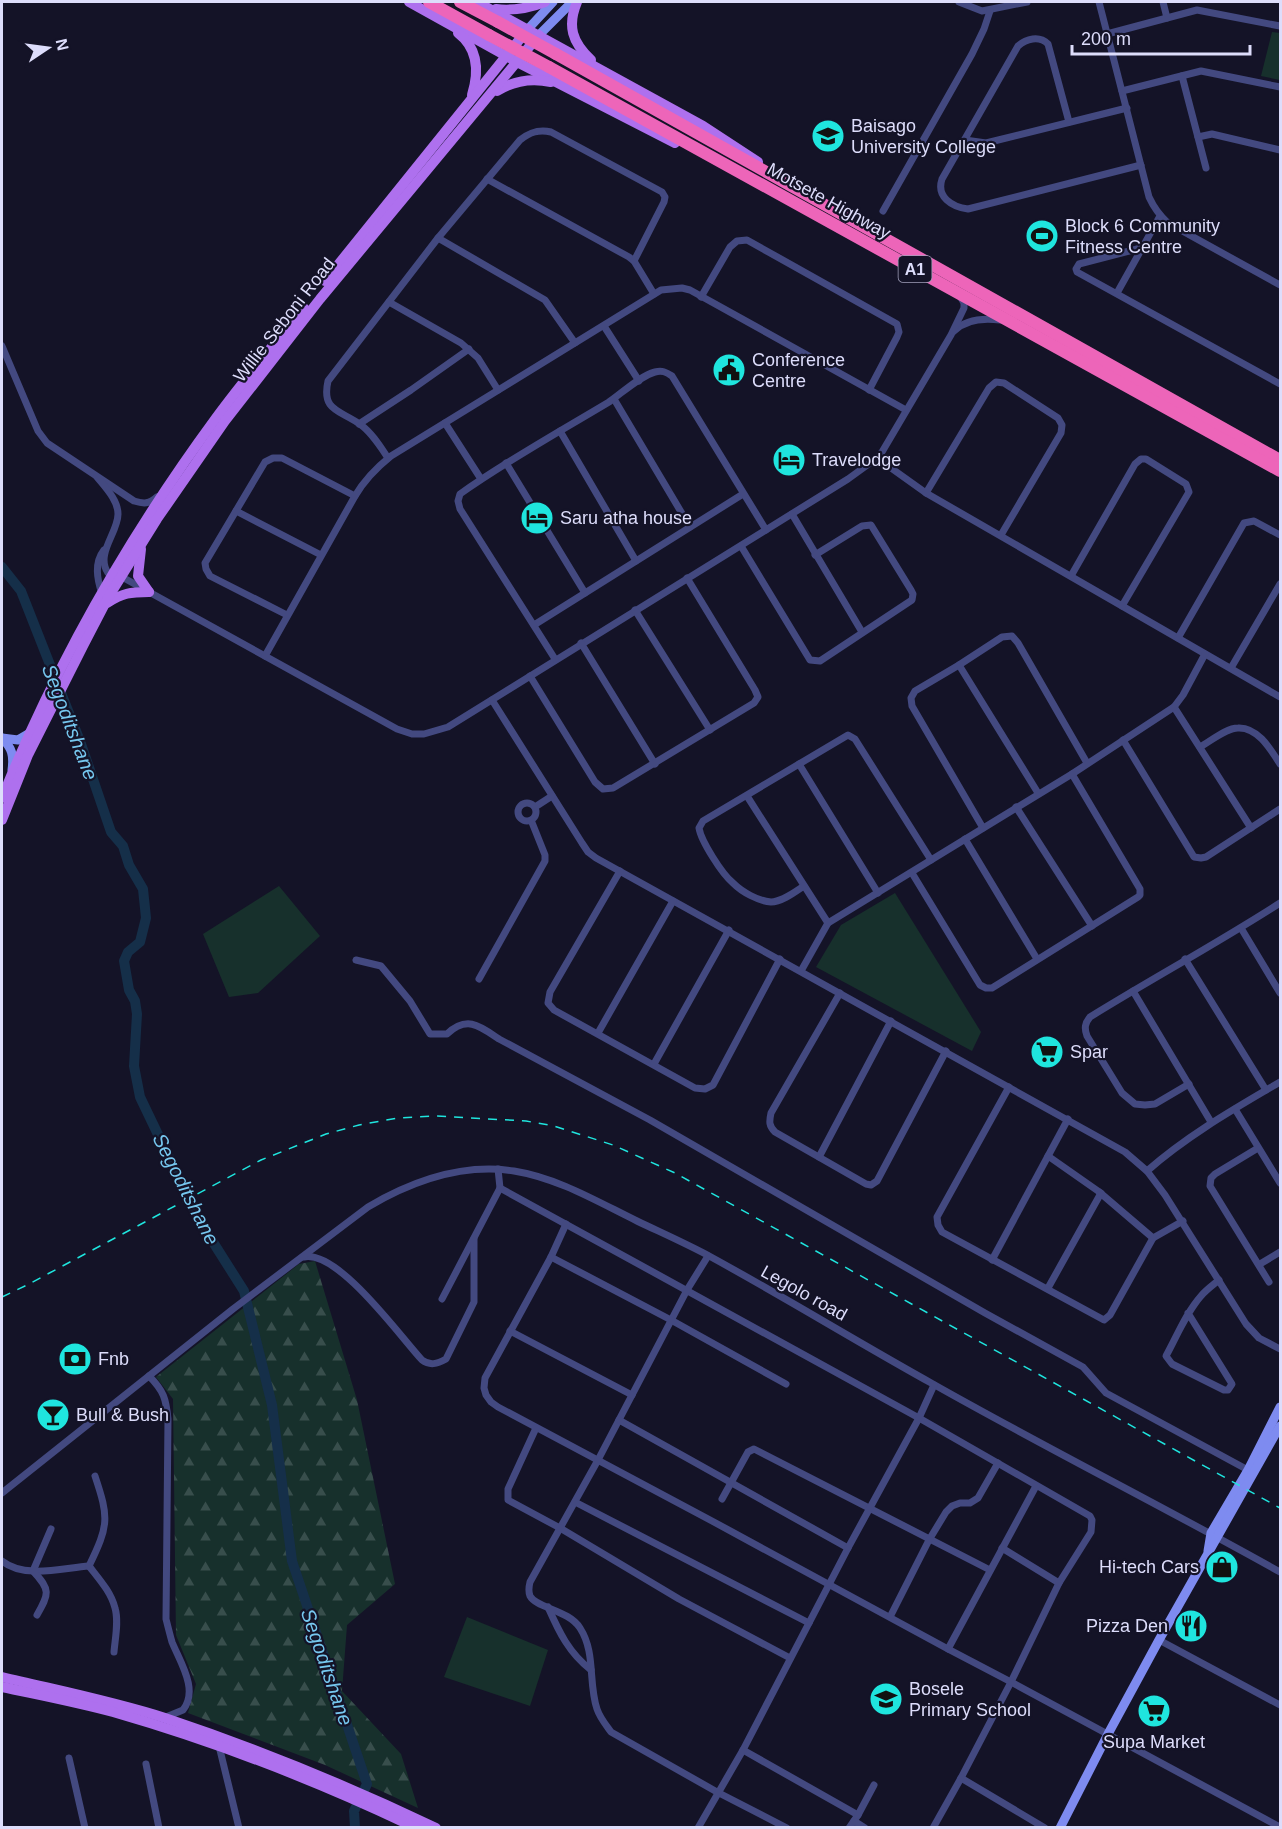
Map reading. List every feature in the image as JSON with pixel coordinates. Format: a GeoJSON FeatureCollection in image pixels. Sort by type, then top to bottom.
{"type":"FeatureCollection","features":[{"type":"Feature","properties":{"kind":"highway","name":"Motsete Highway"},"geometry":{"type":"LineString","coordinates":[[429,2],[1281,471]]}},
{"type":"Feature","properties":{"kind":"highway","name":"Motsete Highway"},"geometry":{"type":"LineString","coordinates":[[460,2],[1281,460]]}},
{"type":"Feature","properties":{"kind":"main road"},"geometry":{"type":"LineString","coordinates":[[409,2],[560,84],[701,156],[743,174]]}},
{"type":"Feature","properties":{"kind":"main road"},"geometry":{"type":"LineString","coordinates":[[477,2],[703,126],[825,204]]}},
{"type":"Feature","properties":{"kind":"main road"},"geometry":{"type":"LineString","coordinates":[[489,8],[505,10],[545,2]]}},
{"type":"Feature","properties":{"kind":"main road"},"geometry":{"type":"LineString","coordinates":[[528,29],[552,2]]}},
{"type":"Feature","properties":{"kind":"main road"},"geometry":{"type":"LineString","coordinates":[[539,35],[572,2]]}},
{"type":"Feature","properties":{"kind":"main road"},"geometry":{"type":"LineString","coordinates":[[578,2],[574,10],[572,31],[582,51],[600,68]]}},
{"type":"Feature","properties":{"kind":"main road"},"geometry":{"type":"LineString","coordinates":[[442,20],[462,36],[476,56],[476,80],[469,103]]}},
{"type":"Feature","properties":{"kind":"main road","name":"Willie Seboni Road"},"geometry":{"type":"LineString","coordinates":[[44,714],[103,599],[166,490],[217,418],[528,29]]}},
{"type":"Feature","properties":{"kind":"main road","name":"Willie Seboni Road"},"geometry":{"type":"LineString","coordinates":[[117,576],[225,421],[320,299],[539,35]]}},
{"type":"Feature","properties":{"kind":"main road"},"geometry":{"type":"LineString","coordinates":[[489,96],[506,86],[524,80],[542,80],[560,84]]}},
{"type":"Feature","properties":{"kind":"main road"},"geometry":{"type":"LineString","coordinates":[[103,599],[149,592],[138,576],[142,543]]}},
{"type":"Feature","properties":{"kind":"main road"},"geometry":{"type":"LineString","coordinates":[[2,738],[18,740],[26,737],[44,714]]}},
{"type":"Feature","properties":{"kind":"main road"},"geometry":{"type":"LineString","coordinates":[[2,820],[44,714]]}},
{"type":"Feature","properties":{"kind":"main road"},"geometry":{"type":"LineString","coordinates":[[2,798],[31,732]]}},
{"type":"Feature","properties":{"kind":"main road"},"geometry":{"type":"LineString","coordinates":[[2,738],[13,753],[11,775]]}},
{"type":"Feature","properties":{"kind":"main road"},"geometry":{"type":"LineString","coordinates":[[1060,1827],[1208,1551],[1281,1407]]}},
{"type":"Feature","properties":{"kind":"main road"},"geometry":{"type":"LineString","coordinates":[[1215,1535],[1281,1426]]}},
{"type":"Feature","properties":{"kind":"main road"},"geometry":{"type":"LineString","coordinates":[[2,1677],[163,1718],[237,1743],[405,1818],[436,1827]]}},
{"type":"Feature","properties":{"kind":"main road"},"geometry":{"type":"LineString","coordinates":[[2,1687],[110,1712],[173,1730],[357,1795]]}},
{"type":"Feature","properties":{"kind":"main road"},"geometry":{"type":"LineString","coordinates":[[405,1818],[416,1827]]}},
{"type":"Feature","properties":{"kind":"street"},"geometry":{"type":"LineString","coordinates":[[959,2],[978,11],[990,11],[1027,2]]}},
{"type":"Feature","properties":{"kind":"street"},"geometry":{"type":"LineString","coordinates":[[1099,2],[1149,197],[1160,216],[1168,223],[1281,285]]}},
{"type":"Feature","properties":{"kind":"street"},"geometry":{"type":"LineString","coordinates":[[1163,2],[1167,18]]}},
{"type":"Feature","properties":{"kind":"street"},"geometry":{"type":"LineString","coordinates":[[1107,34],[1197,10],[1281,26]]}},
{"type":"Feature","properties":{"kind":"street"},"geometry":{"type":"LineString","coordinates":[[883,211],[972,54],[982,35],[990,11]]}},
{"type":"Feature","properties":{"kind":"street"},"geometry":{"type":"LineString","coordinates":[[1069,122],[1048,44],[1044,40],[1030,39],[1023,42],[1018,46],[940,185],[941,193],[945,199],[968,209],[1141,165]]}},
{"type":"Feature","properties":{"kind":"street"},"geometry":{"type":"LineString","coordinates":[[1122,92],[1205,71],[1281,87]]}},
{"type":"Feature","properties":{"kind":"street"},"geometry":{"type":"LineString","coordinates":[[1182,76],[1206,168]]}},
{"type":"Feature","properties":{"kind":"street"},"geometry":{"type":"LineString","coordinates":[[965,140],[986,143],[1127,108]]}},
{"type":"Feature","properties":{"kind":"street"},"geometry":{"type":"LineString","coordinates":[[388,458],[359,423],[336,411],[328,403],[326,391],[328,381],[438,238],[520,140],[529,133],[545,130],[551,132],[662,192],[665,196],[664,202],[634,261]]}},
{"type":"Feature","properties":{"kind":"street"},"geometry":{"type":"LineString","coordinates":[[1198,137],[1212,134],[1281,150]]}},
{"type":"Feature","properties":{"kind":"street"},"geometry":{"type":"LineString","coordinates":[[487,179],[625,254],[634,261],[654,294]]}},
{"type":"Feature","properties":{"kind":"street"},"geometry":{"type":"LineString","coordinates":[[1117,293],[1160,216]]}},
{"type":"Feature","properties":{"kind":"street"},"geometry":{"type":"LineString","coordinates":[[438,238],[545,300],[575,343]]}},
{"type":"Feature","properties":{"kind":"street"},"geometry":{"type":"LineString","coordinates":[[701,297],[734,244],[747,240],[758,246],[897,324],[899,332],[869,390]]}},
{"type":"Feature","properties":{"kind":"street"},"geometry":{"type":"LineString","coordinates":[[1141,248],[1079,264],[1076,266],[1077,272],[1281,384]]}},
{"type":"Feature","properties":{"kind":"street"},"geometry":{"type":"LineString","coordinates":[[265,656],[366,478],[388,458],[661,290],[682,288],[690,290],[906,411]]}},
{"type":"Feature","properties":{"kind":"street"},"geometry":{"type":"LineString","coordinates":[[97,477],[112,498],[118,515],[106,548],[105,566],[108,573],[149,592],[397,729],[412,734],[436,732],[448,727],[741,546],[877,458],[951,335],[963,308],[963,299],[958,292]]}},
{"type":"Feature","properties":{"kind":"street"},"geometry":{"type":"LineString","coordinates":[[389,302],[450,336],[468,349],[478,358],[498,390]]}},
{"type":"Feature","properties":{"kind":"street"},"geometry":{"type":"LineString","coordinates":[[951,335],[958,327],[974,320],[1008,321]]}},
{"type":"Feature","properties":{"kind":"street"},"geometry":{"type":"LineString","coordinates":[[604,326],[639,381]]}},
{"type":"Feature","properties":{"kind":"street"},"geometry":{"type":"LineString","coordinates":[[2,346],[38,431],[47,443],[134,501],[143,504],[153,501],[166,490]]}},
{"type":"Feature","properties":{"kind":"street"},"geometry":{"type":"LineString","coordinates":[[359,423],[411,390],[468,349]]}},
{"type":"Feature","properties":{"kind":"street"},"geometry":{"type":"LineString","coordinates":[[555,659],[460,509],[458,501],[460,494],[506,463],[614,399],[639,381],[654,372],[664,371],[672,376],[766,530]]}},
{"type":"Feature","properties":{"kind":"street"},"geometry":{"type":"LineString","coordinates":[[926,493],[989,388],[996,382],[1004,383],[1058,418],[1062,425],[1060,433],[1001,535]]}},
{"type":"Feature","properties":{"kind":"street"},"geometry":{"type":"LineString","coordinates":[[614,399],[690,527]]}},
{"type":"Feature","properties":{"kind":"street"},"geometry":{"type":"LineString","coordinates":[[445,423],[481,479]]}},
{"type":"Feature","properties":{"kind":"street"},"geometry":{"type":"LineString","coordinates":[[560,431],[636,561]]}},
{"type":"Feature","properties":{"kind":"street"},"geometry":{"type":"LineString","coordinates":[[287,615],[210,576],[205,562],[265,462],[273,458],[282,458],[355,496]]}},
{"type":"Feature","properties":{"kind":"street"},"geometry":{"type":"LineString","coordinates":[[877,458],[926,493],[1281,698]]}},
{"type":"Feature","properties":{"kind":"street"},"geometry":{"type":"LineString","coordinates":[[1071,576],[1135,464],[1141,459],[1146,459],[1186,484],[1189,492],[1122,606]]}},
{"type":"Feature","properties":{"kind":"street"},"geometry":{"type":"LineString","coordinates":[[506,463],[585,593]]}},
{"type":"Feature","properties":{"kind":"street"},"geometry":{"type":"LineString","coordinates":[[534,625],[743,494]]}},
{"type":"Feature","properties":{"kind":"street"},"geometry":{"type":"LineString","coordinates":[[236,511],[321,555]]}},
{"type":"Feature","properties":{"kind":"street"},"geometry":{"type":"LineString","coordinates":[[792,514],[862,632]]}},
{"type":"Feature","properties":{"kind":"street"},"geometry":{"type":"LineString","coordinates":[[1178,638],[1244,523],[1254,521],[1281,535]]}},
{"type":"Feature","properties":{"kind":"street"},"geometry":{"type":"LineString","coordinates":[[741,546],[810,660],[820,661],[910,603],[913,598],[911,590],[871,525],[865,525],[815,555]]}},
{"type":"Feature","properties":{"kind":"street"},"geometry":{"type":"LineString","coordinates":[[103,599],[97,566],[100,555],[106,548]]}},
{"type":"Feature","properties":{"kind":"street"},"geometry":{"type":"LineString","coordinates":[[530,676],[595,782],[603,789],[613,788],[754,703],[758,697],[755,690],[687,579]]}},
{"type":"Feature","properties":{"kind":"street"},"geometry":{"type":"LineString","coordinates":[[1231,668],[1281,584]]}},
{"type":"Feature","properties":{"kind":"street"},"geometry":{"type":"LineString","coordinates":[[635,610],[710,730]]}},
{"type":"Feature","properties":{"kind":"street"},"geometry":{"type":"LineString","coordinates":[[982,828],[911,702],[915,691],[1002,637],[1015,639],[1087,763]]}},
{"type":"Feature","properties":{"kind":"street"},"geometry":{"type":"LineString","coordinates":[[582,643],[655,764]]}},
{"type":"Feature","properties":{"kind":"street"},"geometry":{"type":"LineString","coordinates":[[801,971],[828,923],[1072,774],[1174,707],[1205,654]]}},
{"type":"Feature","properties":{"kind":"street"},"geometry":{"type":"LineString","coordinates":[[959,665],[1038,793]]}},
{"type":"Feature","properties":{"kind":"street"},"geometry":{"type":"LineString","coordinates":[[492,700],[588,852],[620,872],[729,930],[1125,1152],[1148,1171],[1183,1221],[1253,1332],[1265,1342],[1281,1350]]}},
{"type":"Feature","properties":{"kind":"street"},"geometry":{"type":"LineString","coordinates":[[1174,707],[1251,828]]}},
{"type":"Feature","properties":{"kind":"street"},"geometry":{"type":"LineString","coordinates":[[1200,747],[1231,730],[1247,729],[1263,740],[1281,764]]}},
{"type":"Feature","properties":{"kind":"street"},"geometry":{"type":"LineString","coordinates":[[804,886],[771,902],[745,893],[731,883],[704,843],[699,828],[704,821],[848,735],[853,736],[931,860]]}},
{"type":"Feature","properties":{"kind":"street"},"geometry":{"type":"LineString","coordinates":[[1123,741],[1194,857],[1206,857],[1281,808]]}},
{"type":"Feature","properties":{"kind":"street"},"geometry":{"type":"LineString","coordinates":[[799,764],[878,893]]}},
{"type":"Feature","properties":{"kind":"street"},"geometry":{"type":"LineString","coordinates":[[912,873],[983,987],[992,988],[1138,897],[1141,892],[1072,774]]}},
{"type":"Feature","properties":{"kind":"street"},"geometry":{"type":"LineString","coordinates":[[535,807],[552,796]]}},
{"type":"Feature","properties":{"kind":"street"},"geometry":{"type":"LineString","coordinates":[[747,796],[828,923]]}},
{"type":"Feature","properties":{"kind":"street"},"geometry":{"type":"LineString","coordinates":[[525,802],[535,807],[537,813],[531,820],[525,821],[520,817],[519,809],[525,802]]}},
{"type":"Feature","properties":{"kind":"street"},"geometry":{"type":"LineString","coordinates":[[1016,807],[1092,926]]}},
{"type":"Feature","properties":{"kind":"street"},"geometry":{"type":"LineString","coordinates":[[479,979],[545,861],[545,855],[531,820]]}},
{"type":"Feature","properties":{"kind":"street"},"geometry":{"type":"LineString","coordinates":[[965,839],[1037,959]]}},
{"type":"Feature","properties":{"kind":"street"},"geometry":{"type":"LineString","coordinates":[[620,872],[550,992],[548,1003],[554,1010],[695,1088],[705,1089],[713,1085],[780,959]]}},
{"type":"Feature","properties":{"kind":"street"},"geometry":{"type":"LineString","coordinates":[[598,1033],[673,901]]}},
{"type":"Feature","properties":{"kind":"street"},"geometry":{"type":"LineString","coordinates":[[1189,1084],[1155,1104],[1136,1104],[1122,1093],[1087,1036],[1086,1022],[1090,1017],[1185,959],[1281,903]]}},
{"type":"Feature","properties":{"kind":"street"},"geometry":{"type":"LineString","coordinates":[[1241,928],[1281,993]]}},
{"type":"Feature","properties":{"kind":"street"},"geometry":{"type":"LineString","coordinates":[[654,1064],[729,930]]}},
{"type":"Feature","properties":{"kind":"street"},"geometry":{"type":"LineString","coordinates":[[1185,959],[1266,1090]]}},
{"type":"Feature","properties":{"kind":"street"},"geometry":{"type":"LineString","coordinates":[[356,960],[381,966],[410,1000],[430,1034],[447,1034],[456,1026],[469,1023],[477,1025],[650,1120],[1083,1367],[1106,1393],[1248,1470]]}},
{"type":"Feature","properties":{"kind":"street"},"geometry":{"type":"LineString","coordinates":[[1133,991],[1211,1122]]}},
{"type":"Feature","properties":{"kind":"street"},"geometry":{"type":"LineString","coordinates":[[840,993],[771,1113],[769,1121],[775,1132],[866,1184],[871,1185],[877,1181],[945,1051]]}},
{"type":"Feature","properties":{"kind":"street"},"geometry":{"type":"LineString","coordinates":[[819,1156],[891,1021]]}},
{"type":"Feature","properties":{"kind":"street"},"geometry":{"type":"LineString","coordinates":[[1148,1171],[1168,1153],[1211,1122],[1281,1082]]}},
{"type":"Feature","properties":{"kind":"street"},"geometry":{"type":"LineString","coordinates":[[1010,1088],[937,1217],[942,1232],[1104,1320],[1110,1315],[1153,1238],[1183,1221]]}},
{"type":"Feature","properties":{"kind":"street"},"geometry":{"type":"LineString","coordinates":[[1235,1109],[1257,1148],[1281,1183]]}},
{"type":"Feature","properties":{"kind":"street"},"geometry":{"type":"LineString","coordinates":[[992,1260],[1068,1119]]}},
{"type":"Feature","properties":{"kind":"street"},"geometry":{"type":"LineString","coordinates":[[1257,1148],[1215,1174],[1210,1186],[1269,1282]]}},
{"type":"Feature","properties":{"kind":"street"},"geometry":{"type":"LineString","coordinates":[[1048,1156],[1101,1193],[1153,1238]]}},
{"type":"Feature","properties":{"kind":"street","name":"Legolo road"},"geometry":{"type":"LineString","coordinates":[[2,1493],[233,1309],[368,1207],[392,1193],[456,1171],[481,1168],[498,1169],[542,1177],[580,1193],[708,1256],[934,1384],[1281,1572]]}},
{"type":"Feature","properties":{"kind":"street"},"geometry":{"type":"LineString","coordinates":[[442,1299],[500,1188],[498,1169]]}},
{"type":"Feature","properties":{"kind":"street"},"geometry":{"type":"LineString","coordinates":[[500,1188],[920,1418],[1090,1516],[1091,1532],[1059,1583],[1011,1682],[933,1827]]}},
{"type":"Feature","properties":{"kind":"street"},"geometry":{"type":"LineString","coordinates":[[1048,1288],[1101,1193]]}},
{"type":"Feature","properties":{"kind":"street"},"geometry":{"type":"LineString","coordinates":[[566,1224],[551,1257],[485,1378],[484,1388],[491,1402],[1281,1827]]}},
{"type":"Feature","properties":{"kind":"street"},"geometry":{"type":"LineString","coordinates":[[302,1257],[312,1255],[337,1268],[375,1305],[422,1360],[433,1365],[446,1359],[474,1302],[474,1239]]}},
{"type":"Feature","properties":{"kind":"street"},"geometry":{"type":"LineString","coordinates":[[1260,1264],[1281,1252]]}},
{"type":"Feature","properties":{"kind":"street"},"geometry":{"type":"LineString","coordinates":[[708,1256],[687,1290],[598,1460],[530,1582],[530,1596],[572,1619],[579,1627],[590,1652],[597,1708],[611,1732],[776,1825],[787,1827]]}},
{"type":"Feature","properties":{"kind":"street"},"geometry":{"type":"LineString","coordinates":[[551,1257],[786,1384]]}},
{"type":"Feature","properties":{"kind":"street"},"geometry":{"type":"LineString","coordinates":[[1188,1313],[1232,1384],[1228,1390],[1172,1364],[1166,1356],[1188,1313],[1202,1295],[1220,1280]]}},
{"type":"Feature","properties":{"kind":"street"},"geometry":{"type":"LineString","coordinates":[[510,1331],[632,1395]]}},
{"type":"Feature","properties":{"kind":"street"},"geometry":{"type":"LineString","coordinates":[[150,1376],[164,1394],[168,1419],[166,1619],[189,1690],[189,1701],[183,1710],[163,1718]]}},
{"type":"Feature","properties":{"kind":"street"},"geometry":{"type":"LineString","coordinates":[[698,1827],[743,1749],[848,1548],[920,1418],[934,1384]]}},
{"type":"Feature","properties":{"kind":"street"},"geometry":{"type":"LineString","coordinates":[[619,1420],[848,1548]]}},
{"type":"Feature","properties":{"kind":"street"},"geometry":{"type":"LineString","coordinates":[[536,1428],[508,1489],[508,1500],[560,1528],[679,1599],[790,1658]]}},
{"type":"Feature","properties":{"kind":"street"},"geometry":{"type":"LineString","coordinates":[[722,1499],[748,1452],[754,1449],[990,1570]]}},
{"type":"Feature","properties":{"kind":"street"},"geometry":{"type":"LineString","coordinates":[[891,1617],[929,1540],[946,1512],[952,1506],[970,1503],[978,1497],[998,1463]]}},
{"type":"Feature","properties":{"kind":"street"},"geometry":{"type":"LineString","coordinates":[[89,1566],[103,1537],[106,1522],[104,1501],[95,1476]]}},
{"type":"Feature","properties":{"kind":"street"},"geometry":{"type":"LineString","coordinates":[[948,1649],[1036,1486]]}},
{"type":"Feature","properties":{"kind":"street"},"geometry":{"type":"LineString","coordinates":[[575,1502],[809,1623]]}},
{"type":"Feature","properties":{"kind":"street"},"geometry":{"type":"LineString","coordinates":[[33,1571],[51,1529]]}},
{"type":"Feature","properties":{"kind":"street"},"geometry":{"type":"LineString","coordinates":[[1002,1548],[1059,1583]]}},
{"type":"Feature","properties":{"kind":"street"},"geometry":{"type":"LineString","coordinates":[[2,1561],[10,1567],[33,1571],[89,1566]]}},
{"type":"Feature","properties":{"kind":"street"},"geometry":{"type":"LineString","coordinates":[[89,1566],[115,1607],[114,1652]]}},
{"type":"Feature","properties":{"kind":"street"},"geometry":{"type":"LineString","coordinates":[[33,1571],[44,1583],[46,1589],[46,1599],[37,1615]]}},
{"type":"Feature","properties":{"kind":"street"},"geometry":{"type":"LineString","coordinates":[[548,1607],[561,1636],[571,1651],[591,1670]]}},
{"type":"Feature","properties":{"kind":"street"},"geometry":{"type":"LineString","coordinates":[[1159,1640],[1281,1705]]}},
{"type":"Feature","properties":{"kind":"street"},"geometry":{"type":"LineString","coordinates":[[219,1746],[239,1827]]}},
{"type":"Feature","properties":{"kind":"street"},"geometry":{"type":"LineString","coordinates":[[743,1749],[865,1827]]}},
{"type":"Feature","properties":{"kind":"street"},"geometry":{"type":"LineString","coordinates":[[69,1758],[85,1827]]}},
{"type":"Feature","properties":{"kind":"street"},"geometry":{"type":"LineString","coordinates":[[146,1764],[159,1827]]}},
{"type":"Feature","properties":{"kind":"street"},"geometry":{"type":"LineString","coordinates":[[961,1778],[1045,1827]]}},
{"type":"Feature","properties":{"kind":"street"},"geometry":{"type":"LineString","coordinates":[[854,1821],[874,1785]]}},
{"type":"Feature","properties":{"kind":"green space"},"geometry":{"type":"Polygon","coordinates":[[[1272,32],[1280,33],[1280,80],[1261,76],[1272,32]]]}},
{"type":"Feature","properties":{"kind":"green space"},"geometry":{"type":"Polygon","coordinates":[[[279,886],[320,936],[258,993],[229,997],[203,934],[279,886]]]}},
{"type":"Feature","properties":{"kind":"green space"},"geometry":{"type":"Polygon","coordinates":[[[895,893],[981,1032],[972,1051],[816,967],[841,925],[895,893]]]}},
{"type":"Feature","properties":{"kind":"green space"},"geometry":{"type":"Polygon","coordinates":[[[315,1261],[357,1400],[395,1584],[347,1625],[342,1691],[401,1754],[418,1808],[325,1765],[188,1713],[196,1684],[176,1635],[173,1399],[156,1377],[299,1264],[315,1261]]]}},
{"type":"Feature","properties":{"kind":"green space"},"geometry":{"type":"Polygon","coordinates":[[[467,1617],[548,1650],[530,1706],[444,1677],[467,1617]]]}},
{"type":"Feature","properties":{"kind":"waterway","name":"Segoditshane"},"geometry":{"type":"LineString","coordinates":[[2,567],[21,591],[80,741],[111,832],[123,846],[129,865],[143,889],[146,918],[140,942],[128,952],[124,961],[129,990],[135,1001],[137,1014],[134,1066],[140,1097],[199,1220],[244,1291],[272,1405],[292,1561],[367,1784],[354,1811],[355,1828]]}},
{"type":"Feature","properties":{"kind":"railway"},"geometry":{"type":"LineString","coordinates":[[2,1297],[261,1160],[326,1134],[398,1118],[435,1116],[526,1121],[554,1126],[613,1145],[675,1173],[1280,1508]]}},
{"type":"Feature","properties":{"kind":"place","name":"Baisago University College"},"geometry":{"type":"Point","coordinates":[828,136]}},
{"type":"Feature","properties":{"kind":"place","name":"Block 6 Community Fitness Centre"},"geometry":{"type":"Point","coordinates":[1042,236]}},
{"type":"Feature","properties":{"kind":"place","name":"Conference Centre"},"geometry":{"type":"Point","coordinates":[729,370]}},
{"type":"Feature","properties":{"kind":"place","name":"Travelodge"},"geometry":{"type":"Point","coordinates":[789,460]}},
{"type":"Feature","properties":{"kind":"place","name":"Saru atha house"},"geometry":{"type":"Point","coordinates":[537,518]}},
{"type":"Feature","properties":{"kind":"place","name":"Spar"},"geometry":{"type":"Point","coordinates":[1047,1052]}},
{"type":"Feature","properties":{"kind":"place","name":"Fnb"},"geometry":{"type":"Point","coordinates":[75,1359]}},
{"type":"Feature","properties":{"kind":"place","name":"Bull & Bush"},"geometry":{"type":"Point","coordinates":[53,1415]}},
{"type":"Feature","properties":{"kind":"place","name":"Hi-tech Cars"},"geometry":{"type":"Point","coordinates":[1222,1567]}},
{"type":"Feature","properties":{"kind":"place","name":"Pizza Den"},"geometry":{"type":"Point","coordinates":[1191,1626]}},
{"type":"Feature","properties":{"kind":"place","name":"Bosele Primary School"},"geometry":{"type":"Point","coordinates":[886,1699]}},
{"type":"Feature","properties":{"kind":"place","name":"Supa Market"},"geometry":{"type":"Point","coordinates":[1154,1711]}}]}
